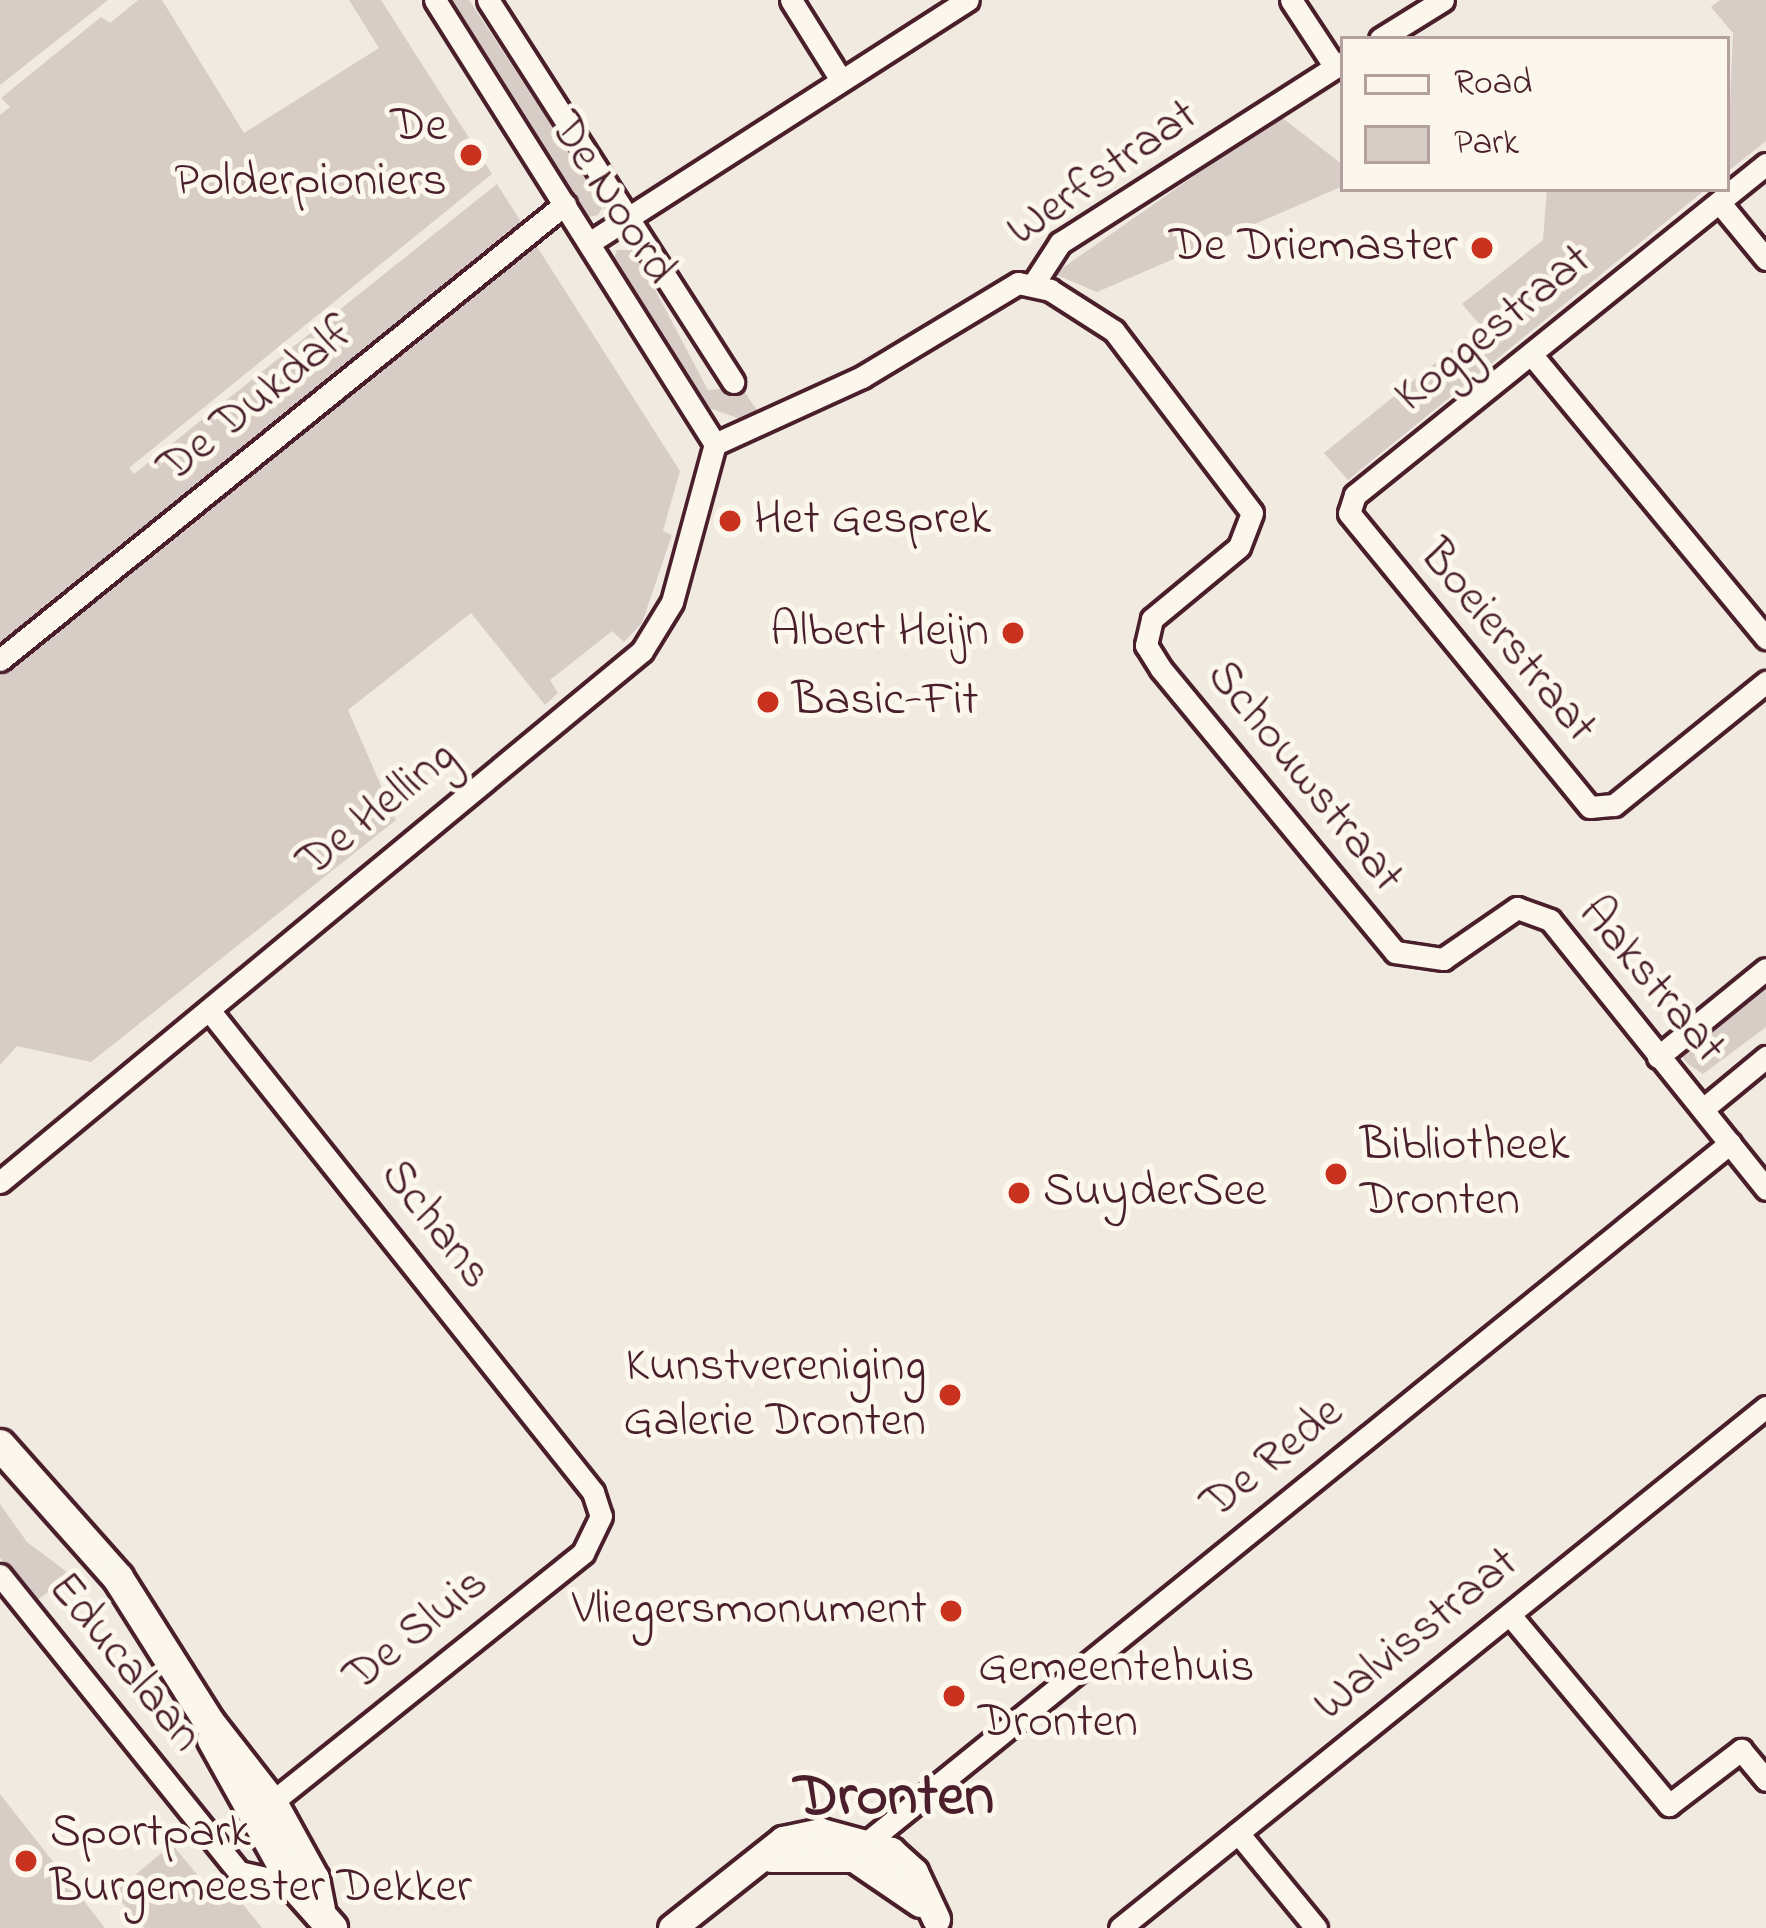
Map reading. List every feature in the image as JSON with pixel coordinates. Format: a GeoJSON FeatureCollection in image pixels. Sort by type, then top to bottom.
{"type":"FeatureCollection","features":[{"type":"Feature","properties":{"kind":"main road"},"geometry":{"type":"LineString","coordinates":[[0,1445],[58,1517],[87,1572],[136,1614],[208,1722],[217,1760],[314,1879],[326,1919]]}},
{"type":"Feature","properties":{"kind":"main road"},"geometry":{"type":"LineString","coordinates":[[262,1810],[293,1884],[326,1919]]}},
{"type":"Feature","properties":{"kind":"street","name":"De Noord"},"geometry":{"type":"LineString","coordinates":[[435,0],[715,444]]}},
{"type":"Feature","properties":{"kind":"street","name":"De Noord"},"geometry":{"type":"LineString","coordinates":[[488,0],[733,382]]}},
{"type":"Feature","properties":{"kind":"street"},"geometry":{"type":"LineString","coordinates":[[791,0],[842,80]]}},
{"type":"Feature","properties":{"kind":"street"},"geometry":{"type":"LineString","coordinates":[[589,243],[968,0]]}},
{"type":"Feature","properties":{"kind":"street"},"geometry":{"type":"LineString","coordinates":[[1292,0],[1339,65]]}},
{"type":"Feature","properties":{"kind":"street"},"geometry":{"type":"LineString","coordinates":[[1385,36],[1443,0]]}},
{"type":"Feature","properties":{"kind":"street","name":"Werfstraat"},"geometry":{"type":"LineString","coordinates":[[715,444],[862,377],[1002,288],[1034,283],[1060,243],[1339,65]]}},
{"type":"Feature","properties":{"kind":"street","name":"Koggestraat"},"geometry":{"type":"LineString","coordinates":[[1354,524],[1355,495],[1766,164]]}},
{"type":"Feature","properties":{"kind":"street"},"geometry":{"type":"LineString","coordinates":[[1719,202],[1766,260]]}},
{"type":"Feature","properties":{"kind":"street","name":"De Dukdalf"},"geometry":{"type":"LineString","coordinates":[[0,660],[565,204]]}},
{"type":"Feature","properties":{"kind":"street","name":"Schouwstraat"},"geometry":{"type":"LineString","coordinates":[[1034,283],[1114,331],[1250,501],[1251,523],[1239,547],[1152,619],[1146,645],[1381,939]]}},
{"type":"Feature","properties":{"kind":"street"},"geometry":{"type":"LineString","coordinates":[[1532,354],[1766,638]]}},
{"type":"Feature","properties":{"kind":"street","name":"De Helling"},"geometry":{"type":"LineString","coordinates":[[0,1182],[641,651],[673,602],[715,444]]}},
{"type":"Feature","properties":{"kind":"street","name":"Boeierstraat"},"geometry":{"type":"LineString","coordinates":[[1354,524],[1598,810],[1766,682]]}},
{"type":"Feature","properties":{"kind":"street","name":"Aakstraat"},"geometry":{"type":"LineString","coordinates":[[1381,939],[1404,956],[1443,959],[1504,914],[1537,911],[1766,1189]]}},
{"type":"Feature","properties":{"kind":"street"},"geometry":{"type":"LineString","coordinates":[[1658,1057],[1766,969]]}},
{"type":"Feature","properties":{"kind":"street","name":"Schans"},"geometry":{"type":"LineString","coordinates":[[209,1010],[593,1492]]}},
{"type":"Feature","properties":{"kind":"street"},"geometry":{"type":"LineString","coordinates":[[1703,1109],[1766,1057]]}},
{"type":"Feature","properties":{"kind":"street","name":"De Rede"},"geometry":{"type":"LineString","coordinates":[[879,1831],[1730,1143]]}},
{"type":"Feature","properties":{"kind":"street","name":"Walvisstraat"},"geometry":{"type":"LineString","coordinates":[[1120,1928],[1766,1408]]}},
{"type":"Feature","properties":{"kind":"street","name":"De Sluis"},"geometry":{"type":"LineString","coordinates":[[262,1810],[583,1553],[599,1529],[593,1492]]}},
{"type":"Feature","properties":{"kind":"street","name":"Educalaan"},"geometry":{"type":"LineString","coordinates":[[0,1575],[238,1873],[293,1884]]}},
{"type":"Feature","properties":{"kind":"street"},"geometry":{"type":"LineString","coordinates":[[1510,1615],[1670,1805],[1741,1750],[1766,1780]]}},
{"type":"Feature","properties":{"kind":"street"},"geometry":{"type":"LineString","coordinates":[[672,1928],[755,1862],[799,1834],[879,1831],[914,1872],[940,1923]]}},
{"type":"Feature","properties":{"kind":"street"},"geometry":{"type":"LineString","coordinates":[[1238,1833],[1316,1928]]}},
{"type":"Feature","properties":{"kind":"street"},"geometry":{"type":"LineString","coordinates":[[755,1862],[791,1853],[854,1858],[898,1882],[940,1923]]}},
{"type":"Feature","properties":{"kind":"green space"},"geometry":{"type":"Polygon","coordinates":[[[0,0],[108,0],[0,85],[0,0]]]}},
{"type":"Feature","properties":{"kind":"green space"},"geometry":{"type":"Polygon","coordinates":[[[138,0],[162,0],[244,133],[379,48],[349,0],[381,0],[492,174],[129,468],[134,474],[497,184],[680,471],[663,531],[672,535],[642,623],[624,642],[612,631],[550,680],[558,693],[545,705],[471,613],[348,710],[396,820],[91,1062],[17,1046],[0,1065],[0,115],[10,107],[1,98],[101,17],[110,23],[138,0]]]}},
{"type":"Feature","properties":{"kind":"green space"},"geometry":{"type":"Polygon","coordinates":[[[452,0],[469,0],[604,205],[598,215],[584,218],[452,0]]]}},
{"type":"Feature","properties":{"kind":"green space"},"geometry":{"type":"Polygon","coordinates":[[[1720,0],[1766,0],[1766,141],[1730,170],[1733,33],[1711,7],[1720,0]]]}},
{"type":"Feature","properties":{"kind":"green space"},"geometry":{"type":"Polygon","coordinates":[[[1280,116],[1340,163],[1340,187],[1097,292],[1054,274],[1280,116]]]}},
{"type":"Feature","properties":{"kind":"green space"},"geometry":{"type":"Polygon","coordinates":[[[1547,192],[1702,192],[1348,480],[1324,453],[1481,326],[1462,304],[1543,240],[1547,192]]]}},
{"type":"Feature","properties":{"kind":"green space"},"geometry":{"type":"Polygon","coordinates":[[[617,250],[634,250],[708,390],[741,387],[759,413],[738,418],[709,408],[613,262],[617,250]]]}},
{"type":"Feature","properties":{"kind":"green space"},"geometry":{"type":"Polygon","coordinates":[[[1766,983],[1766,1027],[1703,1074],[1688,1064],[1680,1054],[1766,983]]]}},
{"type":"Feature","properties":{"kind":"green space"},"geometry":{"type":"Polygon","coordinates":[[[0,1504],[27,1542],[71,1575],[36,1601],[0,1558],[0,1504]]]}},
{"type":"Feature","properties":{"kind":"green space","name":"Sportpark Burgemeester Dekker"},"geometry":{"type":"Polygon","coordinates":[[[0,1794],[105,1928],[0,1928],[0,1794]]]}},
{"type":"Feature","properties":{"kind":"green space"},"geometry":{"type":"Polygon","coordinates":[[[172,1844],[217,1899],[230,1888],[262,1928],[144,1928],[114,1893],[172,1844]]]}},
{"type":"Feature","properties":{"kind":"place","name":"De Polderpioniers"},"geometry":{"type":"Point","coordinates":[471,155]}},
{"type":"Feature","properties":{"kind":"place","name":"De Driemaster"},"geometry":{"type":"Point","coordinates":[1482,248]}},
{"type":"Feature","properties":{"kind":"place","name":"Het Gesprek"},"geometry":{"type":"Point","coordinates":[730,521]}},
{"type":"Feature","properties":{"kind":"place","name":"Albert Heijn"},"geometry":{"type":"Point","coordinates":[1013,633]}},
{"type":"Feature","properties":{"kind":"place","name":"Basic-Fit"},"geometry":{"type":"Point","coordinates":[768,702]}},
{"type":"Feature","properties":{"kind":"place","name":"Bibliotheek Dronten"},"geometry":{"type":"Point","coordinates":[1336,1174]}},
{"type":"Feature","properties":{"kind":"place","name":"SuyderSee"},"geometry":{"type":"Point","coordinates":[1019,1193]}},
{"type":"Feature","properties":{"kind":"place","name":"Kunstvereniging Galerie Dronten"},"geometry":{"type":"Point","coordinates":[950,1395]}},
{"type":"Feature","properties":{"kind":"place","name":"Vliegersmonument"},"geometry":{"type":"Point","coordinates":[951,1611]}},
{"type":"Feature","properties":{"kind":"place","name":"Gemeentehuis Dronten"},"geometry":{"type":"Point","coordinates":[954,1696]}},
{"type":"Feature","properties":{"kind":"place","name":"Sportpark Burgemeester Dekker"},"geometry":{"type":"Point","coordinates":[26,1861]}},
{"type":"Feature","properties":{"kind":"district","name":"Dronten"},"geometry":{"type":"Point","coordinates":[894,1798]}}]}
